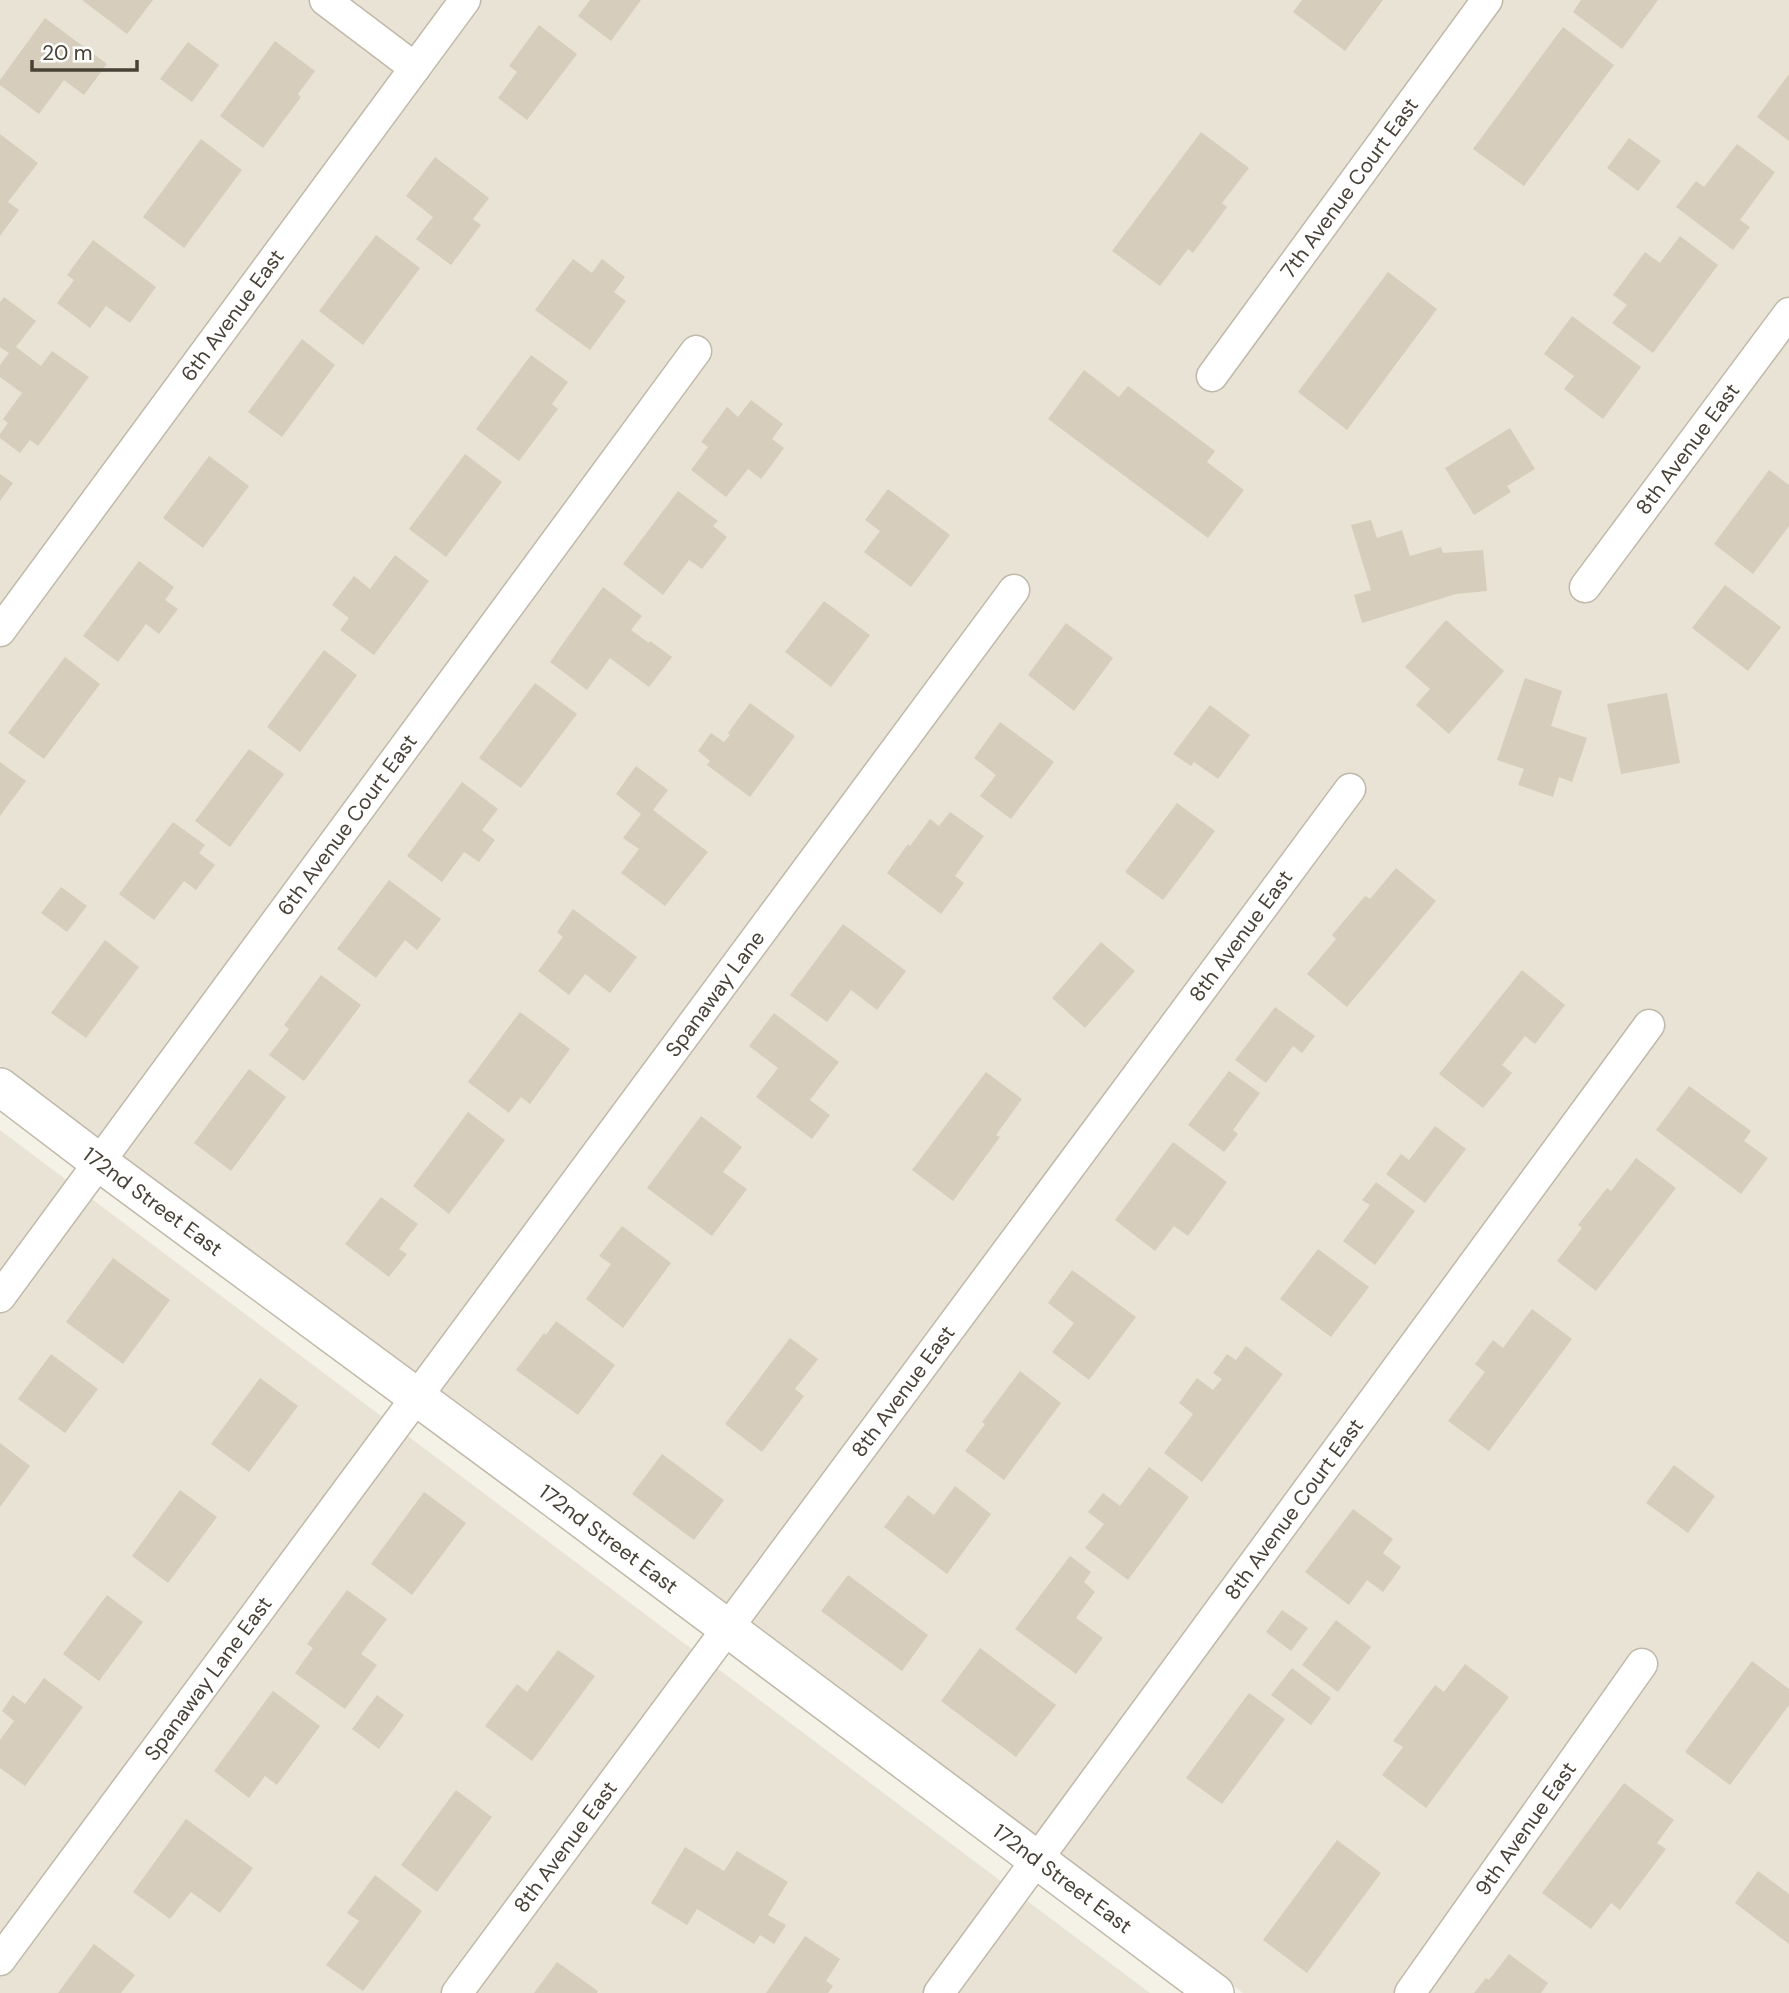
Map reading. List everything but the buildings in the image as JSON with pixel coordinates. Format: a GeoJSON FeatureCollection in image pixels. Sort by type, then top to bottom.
{"type":"FeatureCollection","features":[{"type":"Feature","properties":{"kind":"street"},"geometry":{"type":"LineString","coordinates":[[325,0],[415,68]]}},
{"type":"Feature","properties":{"kind":"street","name":"6th Avenue East"},"geometry":{"type":"LineString","coordinates":[[0,631],[465,0]]}},
{"type":"Feature","properties":{"kind":"street","name":"7th Avenue Court East"},"geometry":{"type":"LineString","coordinates":[[1212,376],[1487,0]]}},
{"type":"Feature","properties":{"kind":"street","name":"8th Avenue East"},"geometry":{"type":"LineString","coordinates":[[1585,587],[1789,313]]}},
{"type":"Feature","properties":{"kind":"street","name":"6th Avenue Court East"},"geometry":{"type":"LineString","coordinates":[[0,1297],[696,351]]}},
{"type":"Feature","properties":{"kind":"street","name":"Spanaway Lane"},"geometry":{"type":"LineString","coordinates":[[416,1396],[1014,590]]}},
{"type":"Feature","properties":{"kind":"street","name":"8th Avenue East"},"geometry":{"type":"LineString","coordinates":[[457,1993],[1350,789]]}},
{"type":"Feature","properties":{"kind":"street","name":"8th Avenue Court East"},"geometry":{"type":"LineString","coordinates":[[939,1993],[1649,1025]]}},
{"type":"Feature","properties":{"kind":"street","name":"172nd Street East"},"geometry":{"type":"LineString","coordinates":[[0,1087],[1215,1993]]}},
{"type":"Feature","properties":{"kind":"street","name":"Spanaway Lane East"},"geometry":{"type":"LineString","coordinates":[[0,1960],[416,1396]]}},
{"type":"Feature","properties":{"kind":"street","name":"9th Avenue East"},"geometry":{"type":"LineString","coordinates":[[1410,1993],[1642,1664]]}},
{"type":"Feature","properties":{"kind":"shaded area"},"geometry":{"type":"Polygon","coordinates":[[[0,0],[1789,0],[1789,1993],[1243,1993],[0,1066],[0,0]]]}},
{"type":"Feature","properties":{"kind":"shaded area"},"geometry":{"type":"Polygon","coordinates":[[[0,1130],[1150,1993],[0,1993],[0,1130]]]}}]}
